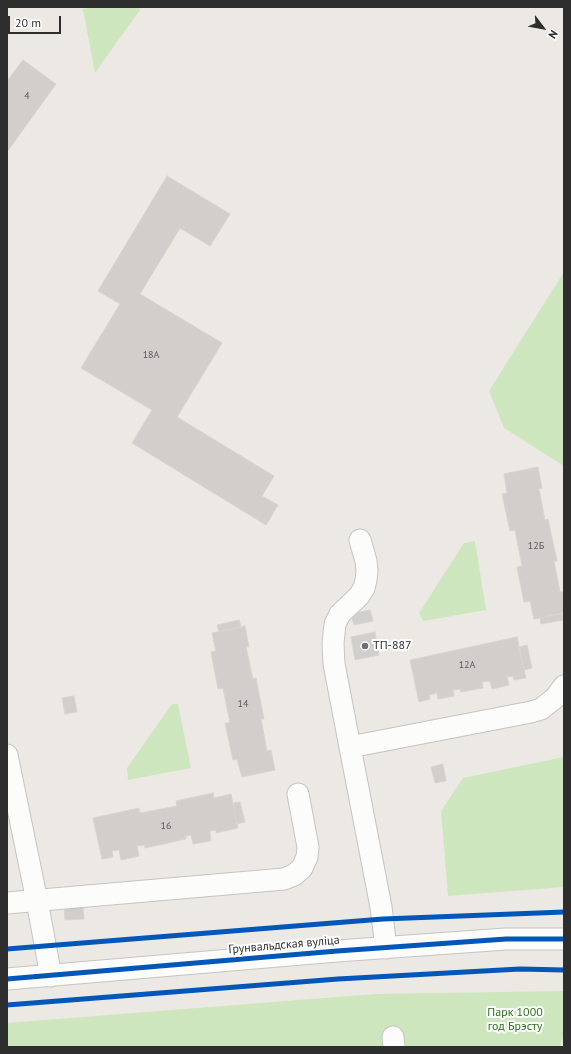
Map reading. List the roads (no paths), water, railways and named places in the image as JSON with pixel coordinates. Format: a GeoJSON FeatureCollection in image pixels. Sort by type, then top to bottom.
{"type":"FeatureCollection","features":[{"type":"Feature","properties":{"kind":"street"},"geometry":{"type":"LineString","coordinates":[[360,540],[366,561],[367,572],[364,588],[359,596],[340,614],[335,624],[332,643],[334,664],[381,907],[386,948]]}},
{"type":"Feature","properties":{"kind":"street"},"geometry":{"type":"LineString","coordinates":[[350,747],[531,712],[541,709],[555,698],[564,686]]}},
{"type":"Feature","properties":{"kind":"street"},"geometry":{"type":"LineString","coordinates":[[7,755],[51,976]]}},
{"type":"Feature","properties":{"kind":"street"},"geometry":{"type":"LineString","coordinates":[[7,903],[284,879],[294,875],[302,868],[308,847],[298,794]]}},
{"type":"Feature","properties":{"kind":"street","name":"Грунвальдская вуліца"},"geometry":{"type":"LineString","coordinates":[[7,979],[337,951],[506,939],[564,939]]}},
{"type":"Feature","properties":{"kind":"place","name":"ТП-887"},"geometry":{"type":"Point","coordinates":[365,646]}},
{"type":"Feature","properties":{"kind":"park label","name":"Парк 1000 год Брэсту"},"geometry":{"type":"Point","coordinates":[515,1020]}}]}
